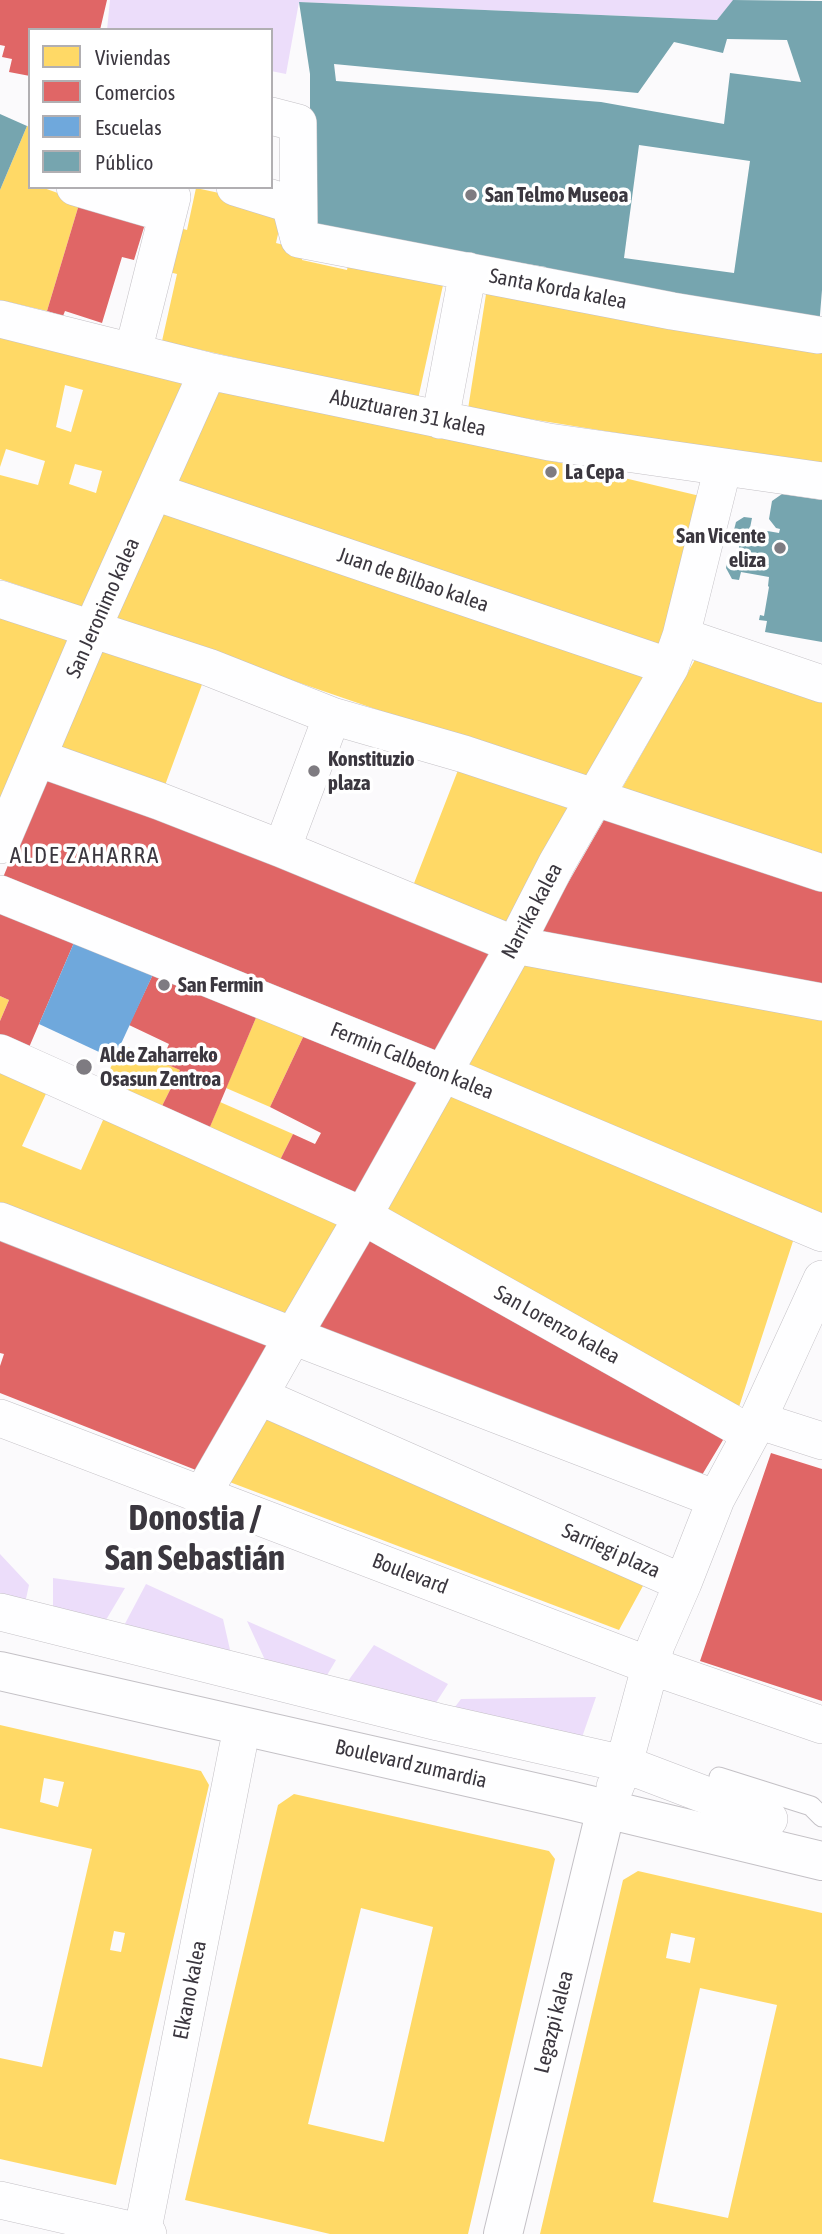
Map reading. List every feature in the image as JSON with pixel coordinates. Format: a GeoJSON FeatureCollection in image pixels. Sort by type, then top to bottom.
{"type":"FeatureCollection","features":[{"type":"Feature","properties":{"kind":"main road","name":"Boulevard zumardia"},"geometry":{"type":"LineString","coordinates":[[0,1671],[822,1861]]}},
{"type":"Feature","properties":{"kind":"main road","name":"Legazpi kalea"},"geometry":{"type":"LineString","coordinates":[[503,2234],[606,1809]]}},
{"type":"Feature","properties":{"kind":"street"},"geometry":{"type":"LineString","coordinates":[[273,117],[298,123],[299,239]]}},
{"type":"Feature","properties":{"kind":"street"},"geometry":{"type":"LineString","coordinates":[[82,189],[164,213],[165,190]]}},
{"type":"Feature","properties":{"kind":"street"},"geometry":{"type":"LineString","coordinates":[[218,189],[284,208],[284,235],[299,239]]}},
{"type":"Feature","properties":{"kind":"street"},"geometry":{"type":"LineString","coordinates":[[241,189],[290,204],[299,239]]}},
{"type":"Feature","properties":{"kind":"street"},"geometry":{"type":"LineString","coordinates":[[133,352],[172,197],[165,190]]}},
{"type":"Feature","properties":{"kind":"street","name":"Santa Korda kalea"},"geometry":{"type":"LineString","coordinates":[[299,239],[673,311],[818,335]]}},
{"type":"Feature","properties":{"kind":"street"},"geometry":{"type":"LineString","coordinates":[[440,420],[468,271]]}},
{"type":"Feature","properties":{"kind":"street","name":"Abuztuaren 31 kalea"},"geometry":{"type":"LineString","coordinates":[[0,319],[208,371],[549,442],[822,481]]}},
{"type":"Feature","properties":{"kind":"street","name":"San Jeronimo kalea"},"geometry":{"type":"LineString","coordinates":[[0,845],[92,629],[208,371]]}},
{"type":"Feature","properties":{"kind":"street","name":"Narrika kalea"},"geometry":{"type":"LineString","coordinates":[[293,1336],[515,945],[676,652],[723,467]]}},
{"type":"Feature","properties":{"kind":"street","name":"Juan de Bilbao kalea"},"geometry":{"type":"LineString","coordinates":[[155,492],[676,652],[822,684]]}},
{"type":"Feature","properties":{"kind":"street"},"geometry":{"type":"LineString","coordinates":[[0,599],[208,667],[332,716],[464,754],[822,873]]}},
{"type":"Feature","properties":{"kind":"street"},"geometry":{"type":"LineString","coordinates":[[282,849],[332,716]]}},
{"type":"Feature","properties":{"kind":"street"},"geometry":{"type":"LineString","coordinates":[[38,758],[282,849],[515,945],[822,1002]]}},
{"type":"Feature","properties":{"kind":"street","name":"Fermin Calbeton kalea"},"geometry":{"type":"LineString","coordinates":[[0,894],[442,1073],[822,1233]]}},
{"type":"Feature","properties":{"kind":"street","name":"San Lorenzo kalea"},"geometry":{"type":"LineString","coordinates":[[0,1053],[363,1216],[754,1427],[822,1441]]}},
{"type":"Feature","properties":{"kind":"street"},"geometry":{"type":"LineString","coordinates":[[0,1221],[716,1499]]}},
{"type":"Feature","properties":{"kind":"street","name":"Sarriegi plaza"},"geometry":{"type":"LineString","coordinates":[[259,1396],[683,1583],[716,1499],[754,1427],[821,1283]]}},
{"type":"Feature","properties":{"kind":"street"},"geometry":{"type":"LineString","coordinates":[[202,1496],[293,1336]]}},
{"type":"Feature","properties":{"kind":"street","name":"Boulevard"},"geometry":{"type":"LineString","coordinates":[[0,1419],[651,1666],[822,1725]]}},
{"type":"Feature","properties":{"kind":"street"},"geometry":{"type":"LineString","coordinates":[[606,1809],[624,1765],[656,1644],[683,1583]]}},
{"type":"Feature","properties":{"kind":"street"},"geometry":{"type":"LineString","coordinates":[[0,1612],[438,1722],[624,1765],[769,1819]]}},
{"type":"Feature","properties":{"kind":"street","name":"Elkano kalea"},"geometry":{"type":"LineString","coordinates":[[144,2234],[238,1747]]}},
{"type":"Feature","properties":{"kind":"street"},"geometry":{"type":"LineString","coordinates":[[0,2200],[144,2234]]}},
{"type":"Feature","properties":{"kind":"lane"},"geometry":{"type":"LineString","coordinates":[[719,1777],[811,1806],[822,1817]]}},
{"type":"Feature","properties":{"kind":"shaded area"},"geometry":{"type":"Polygon","coordinates":[[[110,0],[734,0],[717,20],[299,2],[286,74],[273,71],[273,28],[107,28],[110,0]]]}},
{"type":"Feature","properties":{"kind":"shaded area"},"geometry":{"type":"Polygon","coordinates":[[[0,1554],[29,1585],[24,1608],[0,1603],[0,1554]]]}},
{"type":"Feature","properties":{"kind":"shaded area"},"geometry":{"type":"Polygon","coordinates":[[[53,1578],[125,1588],[100,1630],[53,1619],[53,1578]]]}},
{"type":"Feature","properties":{"kind":"shaded area"},"geometry":{"type":"Polygon","coordinates":[[[146,1584],[223,1619],[233,1663],[119,1635],[146,1584]]]}},
{"type":"Feature","properties":{"kind":"shaded area"},"geometry":{"type":"Polygon","coordinates":[[[247,1621],[336,1660],[320,1687],[271,1673],[247,1621]]]}},
{"type":"Feature","properties":{"kind":"shaded area"},"geometry":{"type":"Polygon","coordinates":[[[374,1645],[448,1684],[430,1712],[340,1692],[374,1645]]]}},
{"type":"Feature","properties":{"kind":"shaded area"},"geometry":{"type":"Polygon","coordinates":[[[596,1697],[580,1743],[448,1716],[461,1699],[596,1697]]]}},
{"type":"Feature","properties":{"kind":"building: Viviendas"},"geometry":{"type":"Polygon","coordinates":[[[27,126],[28,189],[47,189],[80,201],[47,311],[0,300],[0,190],[27,126]]]}},
{"type":"Feature","properties":{"kind":"building: Viviendas"},"geometry":{"type":"Polygon","coordinates":[[[196,189],[201,189],[284,207],[276,243],[304,250],[302,260],[347,270],[350,255],[445,276],[418,399],[162,341],[177,274],[161,270],[173,226],[187,230],[196,189]]]}},
{"type":"Feature","properties":{"kind":"building: Viviendas"},"geometry":{"type":"Polygon","coordinates":[[[487,288],[822,342],[822,466],[468,409],[487,288]]]}},
{"type":"Feature","properties":{"kind":"building: Viviendas"},"geometry":{"type":"Polygon","coordinates":[[[0,332],[188,377],[89,609],[0,579],[0,475],[38,485],[45,461],[6,449],[0,467],[0,332]],[[65,385],[56,427],[71,432],[83,390],[65,385]],[[75,464],[69,484],[96,493],[102,471],[75,464]]]}},
{"type":"Feature","properties":{"kind":"building: Viviendas"},"geometry":{"type":"Polygon","coordinates":[[[214,387],[435,433],[700,496],[660,655],[171,484],[214,387]]]}},
{"type":"Feature","properties":{"kind":"building: Viviendas"},"geometry":{"type":"Polygon","coordinates":[[[161,507],[653,678],[593,784],[114,619],[161,507]]]}},
{"type":"Feature","properties":{"kind":"building: Viviendas"},"geometry":{"type":"Polygon","coordinates":[[[0,610],[76,635],[0,811],[0,610]]]}},
{"type":"Feature","properties":{"kind":"building: Viviendas"},"geometry":{"type":"Polygon","coordinates":[[[104,640],[204,679],[164,788],[57,751],[104,640]]]}},
{"type":"Feature","properties":{"kind":"building: Viviendas"},"geometry":{"type":"Polygon","coordinates":[[[696,658],[822,702],[822,858],[620,792],[696,658]]]}},
{"type":"Feature","properties":{"kind":"building: Viviendas"},"geometry":{"type":"Polygon","coordinates":[[[460,765],[582,805],[511,929],[411,891],[460,765]]]}},
{"type":"Feature","properties":{"kind":"building: Viviendas"},"geometry":{"type":"Polygon","coordinates":[[[523,959],[822,1018],[822,1222],[461,1071],[523,959]]]}},
{"type":"Feature","properties":{"kind":"building: Viviendas"},"geometry":{"type":"Polygon","coordinates":[[[0,996],[9,1000],[0,1021],[0,996]]]}},
{"type":"Feature","properties":{"kind":"building: Viviendas"},"geometry":{"type":"Polygon","coordinates":[[[258,1013],[305,1033],[270,1107],[226,1088],[258,1013]]]}},
{"type":"Feature","properties":{"kind":"building: Viviendas"},"geometry":{"type":"Polygon","coordinates":[[[121,1044],[180,1070],[159,1112],[103,1085],[121,1044]]]}},
{"type":"Feature","properties":{"kind":"building: Viviendas"},"geometry":{"type":"Polygon","coordinates":[[[0,1062],[50,1085],[22,1146],[81,1170],[107,1111],[346,1218],[288,1322],[0,1205],[0,1062]]]}},
{"type":"Feature","properties":{"kind":"building: Viviendas"},"geometry":{"type":"Polygon","coordinates":[[[454,1094],[795,1235],[737,1413],[380,1215],[448,1098],[454,1094]]]}},
{"type":"Feature","properties":{"kind":"building: Viviendas"},"geometry":{"type":"Polygon","coordinates":[[[220,1102],[293,1134],[277,1166],[207,1134],[220,1102]]]}},
{"type":"Feature","properties":{"kind":"building: Viviendas"},"geometry":{"type":"Polygon","coordinates":[[[268,1408],[650,1573],[619,1630],[227,1481],[268,1408]]]}},
{"type":"Feature","properties":{"kind":"building: Viviendas"},"geometry":{"type":"Polygon","coordinates":[[[0,1725],[201,1771],[209,1785],[116,2185],[0,2159],[0,2058],[42,2067],[92,1849],[0,1828],[0,1725]],[[44,1778],[40,1802],[58,1807],[64,1782],[44,1778]],[[114,1931],[110,1950],[121,1952],[125,1933],[114,1931]]]}},
{"type":"Feature","properties":{"kind":"building: Viviendas"},"geometry":{"type":"Polygon","coordinates":[[[294,1794],[549,1851],[555,1859],[468,2234],[330,2234],[185,2200],[278,1805],[294,1794]],[[361,1908],[308,2124],[384,2142],[433,1927],[361,1908]]]}},
{"type":"Feature","properties":{"kind":"building: Viviendas"},"geometry":{"type":"Polygon","coordinates":[[[638,1871],[822,1913],[822,2234],[540,2234],[623,1880],[638,1871]],[[671,1933],[666,1958],[690,1963],[695,1938],[671,1933]],[[700,1988],[653,2202],[728,2218],[777,2005],[700,1988]]]}},
{"type":"Feature","properties":{"kind":"building: Comercios"},"geometry":{"type":"Polygon","coordinates":[[[0,0],[107,0],[100,28],[28,28],[28,76],[9,72],[12,59],[2,57],[5,46],[0,45],[0,0]]]}},
{"type":"Feature","properties":{"kind":"building: Comercios"},"geometry":{"type":"Polygon","coordinates":[[[80,201],[145,224],[134,260],[122,257],[102,323],[65,311],[63,316],[47,311],[80,201]]]}},
{"type":"Feature","properties":{"kind":"building: Comercios"},"geometry":{"type":"Polygon","coordinates":[[[46,772],[497,950],[437,1060],[2,880],[46,772]]]}},
{"type":"Feature","properties":{"kind":"building: Comercios"},"geometry":{"type":"Polygon","coordinates":[[[608,813],[822,883],[822,993],[540,932],[608,813]]]}},
{"type":"Feature","properties":{"kind":"building: Comercios"},"geometry":{"type":"Polygon","coordinates":[[[0,906],[76,938],[27,1052],[0,1041],[0,1021],[9,1000],[0,996],[0,906]]]}},
{"type":"Feature","properties":{"kind":"building: Comercios"},"geometry":{"type":"Polygon","coordinates":[[[155,970],[258,1013],[207,1134],[159,1112],[180,1070],[161,1062],[169,1044],[129,1025],[155,970]]]}},
{"type":"Feature","properties":{"kind":"building: Comercios"},"geometry":{"type":"Polygon","coordinates":[[[305,1033],[424,1081],[355,1202],[277,1166],[293,1134],[315,1144],[321,1133],[270,1107],[305,1033]]]}},
{"type":"Feature","properties":{"kind":"building: Comercios"},"geometry":{"type":"Polygon","coordinates":[[[370,1231],[729,1430],[696,1485],[312,1331],[370,1231]]]}},
{"type":"Feature","properties":{"kind":"building: Comercios"},"geometry":{"type":"Polygon","coordinates":[[[0,1235],[274,1344],[201,1472],[0,1393],[0,1366],[4,1354],[0,1353],[0,1235]]]}},
{"type":"Feature","properties":{"kind":"building: Comercios"},"geometry":{"type":"Polygon","coordinates":[[[771,1453],[822,1469],[822,1701],[700,1661],[771,1453]]]}},
{"type":"Feature","properties":{"kind":"building: Escuelas"},"geometry":{"type":"Polygon","coordinates":[[[76,938],[155,970],[114,1059],[39,1024],[76,938]]]}},
{"type":"Feature","properties":{"kind":"building: Público","name":"San Telmo Museoa"},"geometry":{"type":"Polygon","coordinates":[[[733,0],[822,1],[822,290],[819,327],[545,280],[546,267],[310,229],[310,74],[299,2],[717,20],[733,0]],[[727,39],[723,53],[674,42],[638,93],[334,64],[336,81],[601,102],[724,124],[730,73],[801,82],[787,40],[727,39]],[[639,145],[624,258],[734,273],[750,161],[639,145]]]}},
{"type":"Feature","properties":{"kind":"building: Público"},"geometry":{"type":"Polygon","coordinates":[[[0,114],[27,126],[0,190],[0,114]]]}},
{"type":"Feature","properties":{"kind":"building: Público","name":"San Vicente eliza"},"geometry":{"type":"Polygon","coordinates":[[[782,494],[822,500],[822,642],[765,632],[767,621],[759,620],[760,615],[764,616],[769,577],[741,572],[739,580],[732,579],[726,568],[727,563],[736,564],[742,531],[734,530],[736,522],[744,517],[752,518],[750,528],[779,533],[780,529],[769,519],[772,501],[782,494]]]}},
{"type":"Feature","properties":{"kind":"place","name":"San Telmo Museoa"},"geometry":{"type":"Point","coordinates":[471,195]}},
{"type":"Feature","properties":{"kind":"place","name":"La Cepa"},"geometry":{"type":"Point","coordinates":[551,472]}},
{"type":"Feature","properties":{"kind":"place","name":"San Vicente eliza"},"geometry":{"type":"Point","coordinates":[780,548]}},
{"type":"Feature","properties":{"kind":"place","name":"Konstituzio plaza"},"geometry":{"type":"Point","coordinates":[314,771]}},
{"type":"Feature","properties":{"kind":"place","name":"San Fermin"},"geometry":{"type":"Point","coordinates":[164,985]}},
{"type":"Feature","properties":{"kind":"place","name":"Alde Zaharreko Osasun Zentroa"},"geometry":{"type":"Point","coordinates":[84,1067]}},
{"type":"Feature","properties":{"kind":"district","name":"ALDE ZAHARRA"},"geometry":{"type":"Point","coordinates":[85,856]}},
{"type":"Feature","properties":{"kind":"district","name":"Donostia / San Sebastián"},"geometry":{"type":"Point","coordinates":[195,1539]}}]}
